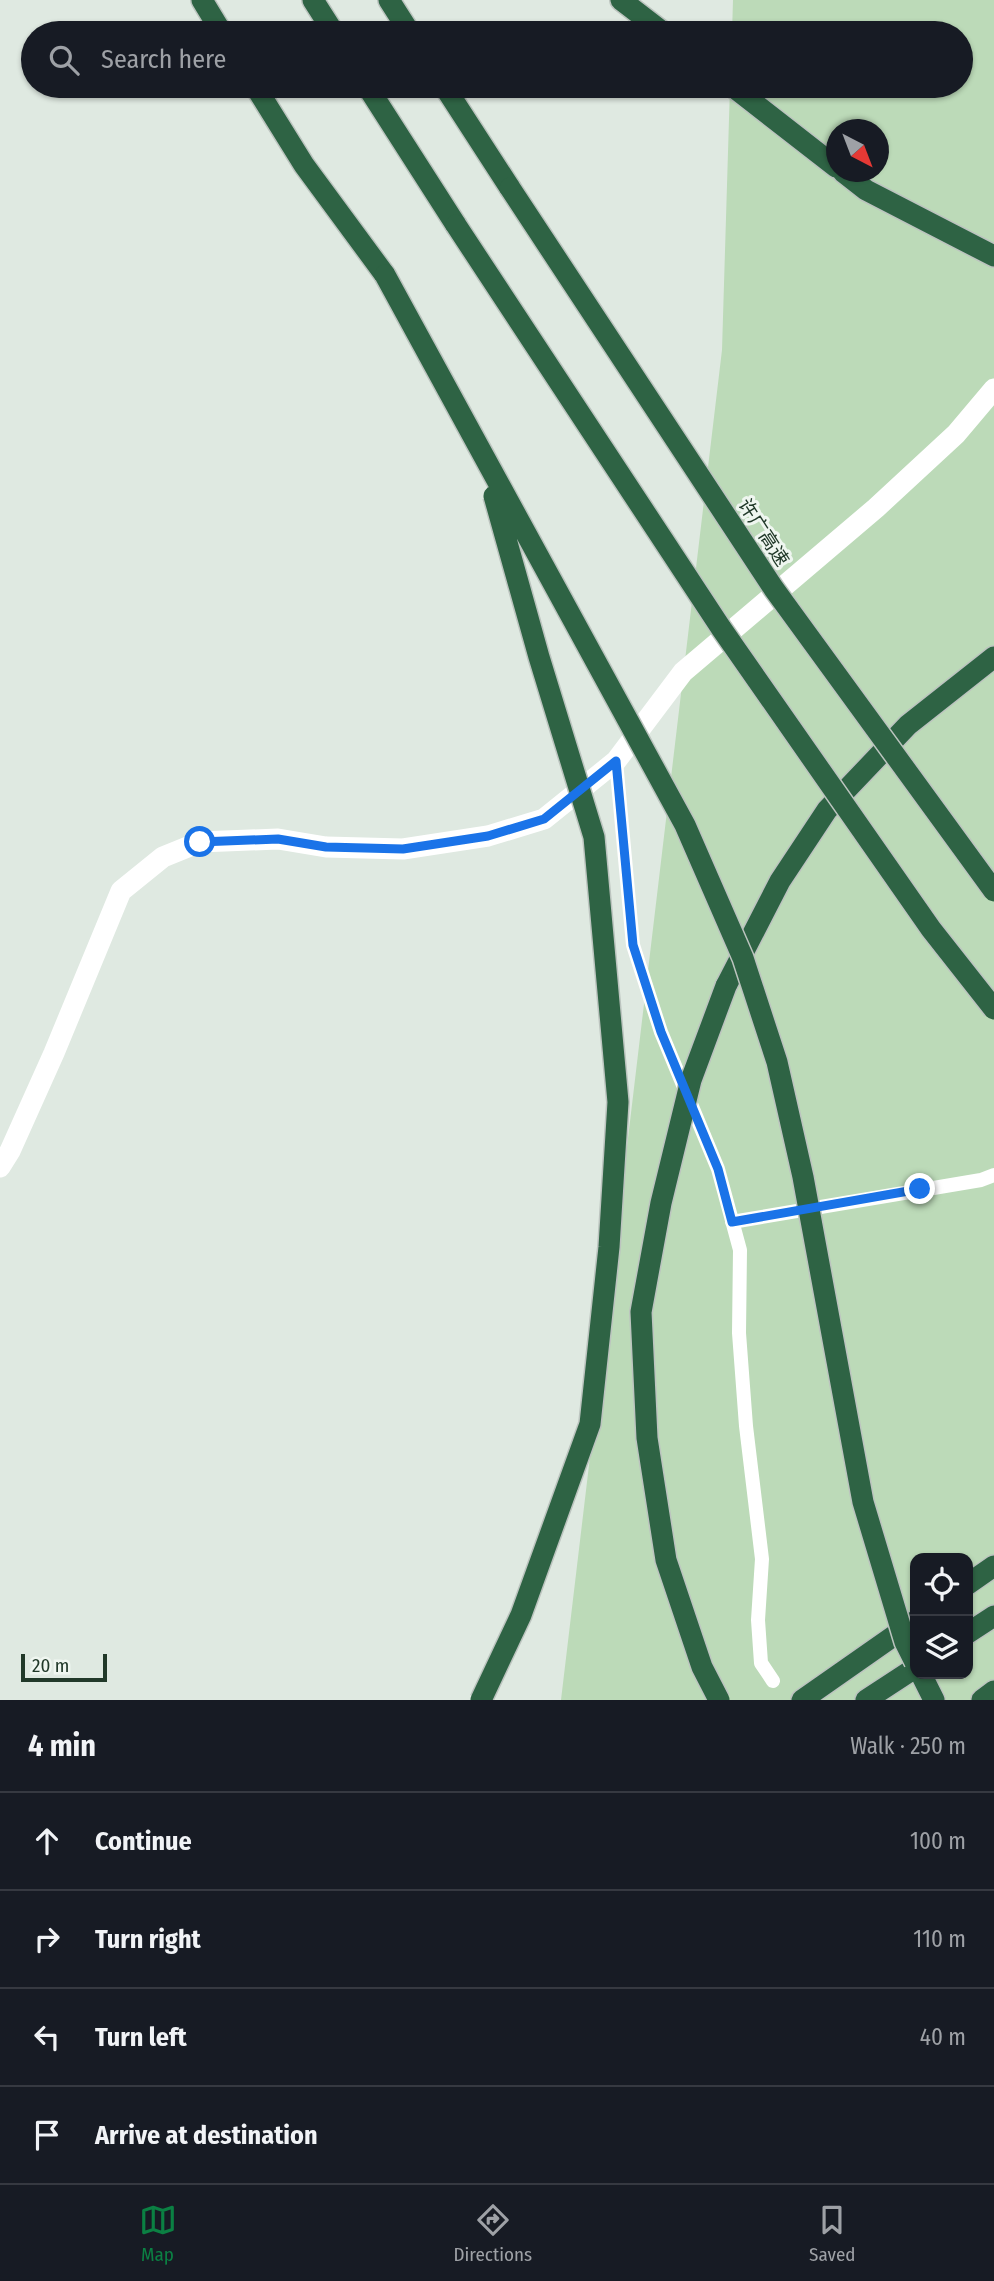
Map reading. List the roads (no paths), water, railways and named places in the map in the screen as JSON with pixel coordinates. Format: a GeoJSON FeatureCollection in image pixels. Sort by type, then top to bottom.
{"type":"FeatureCollection","features":[{"type":"Feature","properties":{"kind":"highway"},"geometry":{"type":"LineString","coordinates":[[202,0],[215,21]]}},
{"type":"Feature","properties":{"kind":"highway"},"geometry":{"type":"LineString","coordinates":[[313,0],[326,21]]}},
{"type":"Feature","properties":{"kind":"highway"},"geometry":{"type":"LineString","coordinates":[[389,0],[402,21]]}},
{"type":"Feature","properties":{"kind":"highway"},"geometry":{"type":"LineString","coordinates":[[621,0],[648,21]]}},
{"type":"Feature","properties":{"kind":"highway"},"geometry":{"type":"LineString","coordinates":[[262,98],[304,165],[385,275],[685,825],[743,958],[777,1062],[800,1164],[863,1502],[910,1652]]}},
{"type":"Feature","properties":{"kind":"highway"},"geometry":{"type":"LineString","coordinates":[[375,98],[721,628],[931,929],[994,1009]]}},
{"type":"Feature","properties":{"kind":"highway","name":"许广高速"},"geometry":{"type":"LineString","coordinates":[[452,98],[774,589],[994,891]]}},
{"type":"Feature","properties":{"kind":"highway"},"geometry":{"type":"LineString","coordinates":[[747,98],[826,159]]}},
{"type":"Feature","properties":{"kind":"highway"},"geometry":{"type":"LineString","coordinates":[[856,182],[866,190],[994,256]]}},
{"type":"Feature","properties":{"kind":"highway"},"geometry":{"type":"LineString","coordinates":[[481,1700],[521,1615],[590,1424],[609,1247],[618,1102],[594,837],[539,657],[485,460]]}},
{"type":"Feature","properties":{"kind":"highway"},"geometry":{"type":"LineString","coordinates":[[719,1700],[702,1667],[666,1560],[647,1438],[641,1312],[661,1203],[691,1080],[726,986],[780,881],[827,810],[908,725],[994,657]]}},
{"type":"Feature","properties":{"kind":"highway"},"geometry":{"type":"LineString","coordinates":[[973,1581],[994,1566]]}},
{"type":"Feature","properties":{"kind":"highway"},"geometry":{"type":"LineString","coordinates":[[973,1630],[994,1616]]}},
{"type":"Feature","properties":{"kind":"highway"},"geometry":{"type":"LineString","coordinates":[[802,1700],[910,1624]]}},
{"type":"Feature","properties":{"kind":"highway"},"geometry":{"type":"LineString","coordinates":[[866,1700],[910,1671]]}},
{"type":"Feature","properties":{"kind":"highway"},"geometry":{"type":"LineString","coordinates":[[924,1679],[934,1700]]}},
{"type":"Feature","properties":{"kind":"highway"},"geometry":{"type":"LineString","coordinates":[[982,1700],[994,1691]]}},
{"type":"Feature","properties":{"kind":"street"},"geometry":{"type":"LineString","coordinates":[[0,1167],[10,1151],[54,1053],[121,891],[163,857],[200,842],[278,839],[326,847],[403,849],[488,836],[544,819],[616,761],[684,672],[876,508],[956,434],[994,389]]}},
{"type":"Feature","properties":{"kind":"lane"},"geometry":{"type":"LineString","coordinates":[[616,761],[633,945],[661,1032],[718,1169],[740,1250],[739,1333],[746,1426],[762,1559],[758,1620],[761,1663],[773,1681]]}},
{"type":"Feature","properties":{"kind":"lane"},"geometry":{"type":"LineString","coordinates":[[732,1222],[981,1180],[994,1175]]}}]}
